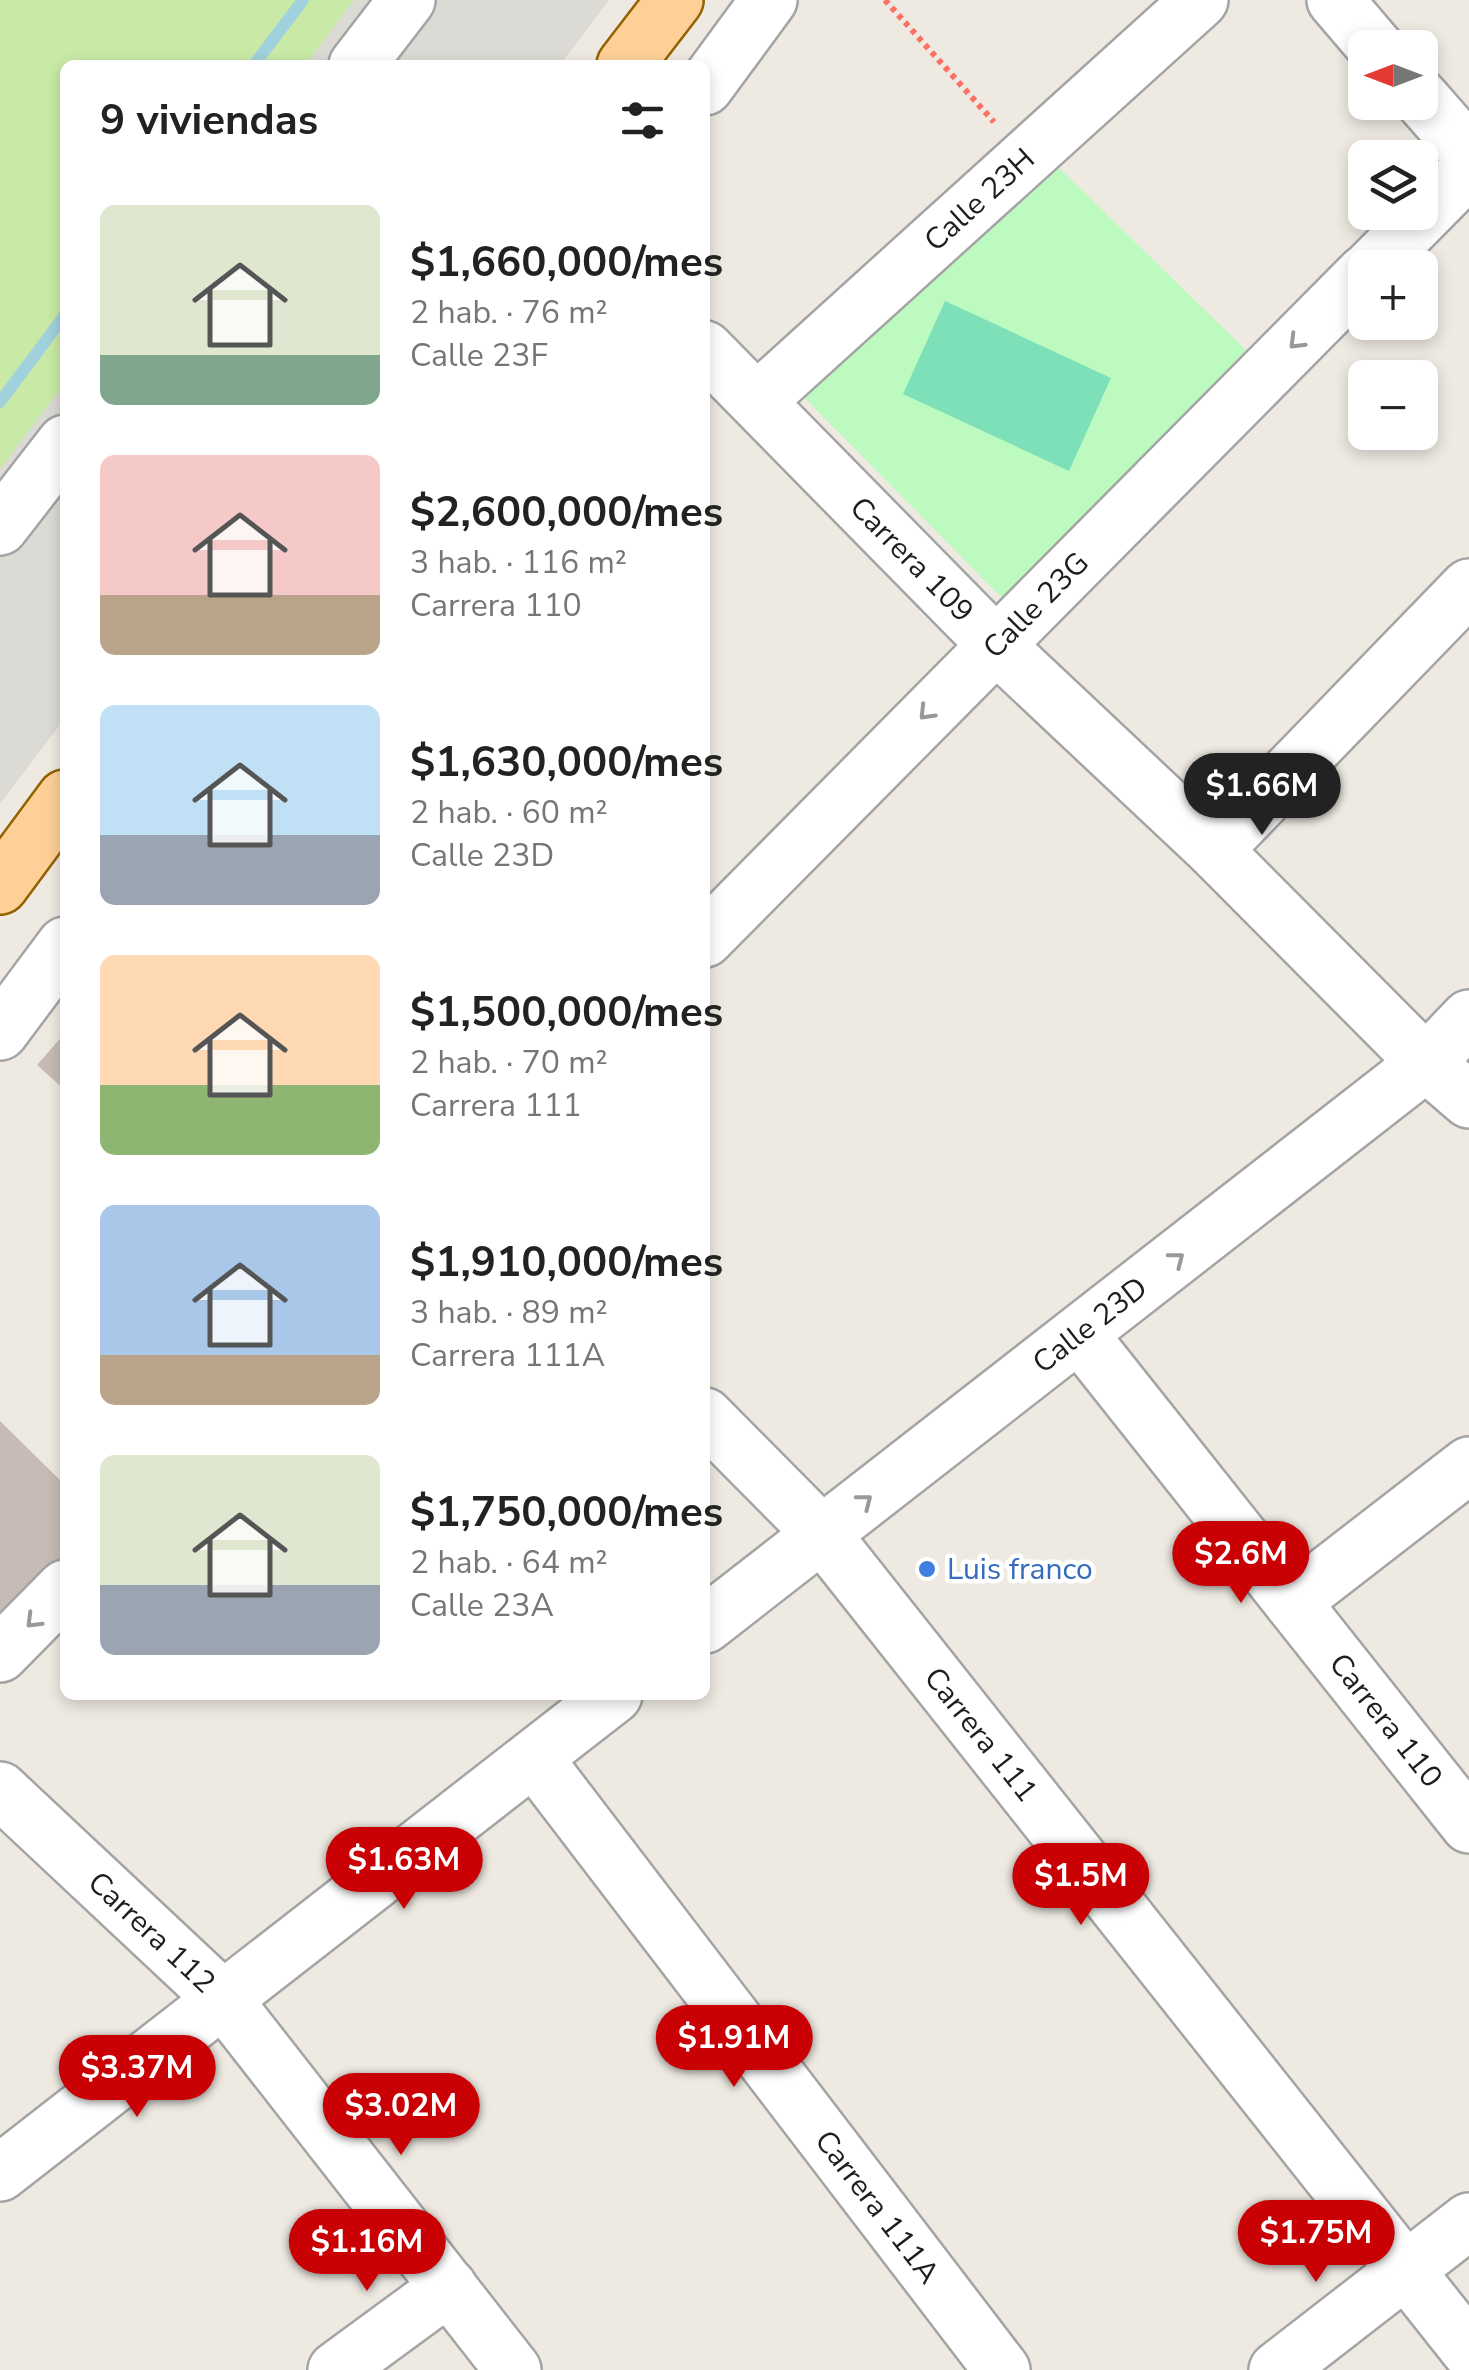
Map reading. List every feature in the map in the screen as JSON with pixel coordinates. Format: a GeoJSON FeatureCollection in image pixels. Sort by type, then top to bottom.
{"type":"FeatureCollection","features":[{"type":"Feature","properties":{"kind":"main road"},"geometry":{"type":"LineString","coordinates":[[630,60],[675,0]]}},
{"type":"Feature","properties":{"kind":"main road"},"geometry":{"type":"LineString","coordinates":[[0,886],[60,805]]}},
{"type":"Feature","properties":{"kind":"street"},"geometry":{"type":"LineString","coordinates":[[361,60],[407,0]]}},
{"type":"Feature","properties":{"kind":"street"},"geometry":{"type":"LineString","coordinates":[[710,80],[769,0]]}},
{"type":"Feature","properties":{"kind":"street","name":"Calle 23H"},"geometry":{"type":"LineString","coordinates":[[758,401],[1200,0]]}},
{"type":"Feature","properties":{"kind":"street"},"geometry":{"type":"LineString","coordinates":[[1335,0],[1361,30]]}},
{"type":"Feature","properties":{"kind":"street"},"geometry":{"type":"LineString","coordinates":[[1438,118],[1469,153]]}},
{"type":"Feature","properties":{"kind":"street"},"geometry":{"type":"LineString","coordinates":[[1388,250],[1469,169]]}},
{"type":"Feature","properties":{"kind":"street","name":"Calle 23G"},"geometry":{"type":"LineString","coordinates":[[710,934],[1348,290]]}},
{"type":"Feature","properties":{"kind":"street","name":"Carrera 109"},"geometry":{"type":"LineString","coordinates":[[710,353],[995,644],[1214,850],[1426,1063],[1469,1100]]}},
{"type":"Feature","properties":{"kind":"street"},"geometry":{"type":"LineString","coordinates":[[0,527],[60,449]]}},
{"type":"Feature","properties":{"kind":"street"},"geometry":{"type":"LineString","coordinates":[[1214,850],[1469,587]]}},
{"type":"Feature","properties":{"kind":"street"},"geometry":{"type":"LineString","coordinates":[[0,1032],[60,952]]}},
{"type":"Feature","properties":{"kind":"street","name":"Calle 23D"},"geometry":{"type":"LineString","coordinates":[[710,1621],[1426,1063],[1469,1018]]}},
{"type":"Feature","properties":{"kind":"street","name":"Carrera 110"},"geometry":{"type":"LineString","coordinates":[[1080,1335],[1469,1825]]}},
{"type":"Feature","properties":{"kind":"street","name":"Carrera 111"},"geometry":{"type":"LineString","coordinates":[[710,1421],[822,1534],[1408,2268],[1469,2350]]}},
{"type":"Feature","properties":{"kind":"street"},"geometry":{"type":"LineString","coordinates":[[1292,1602],[1469,1465]]}},
{"type":"Feature","properties":{"kind":"street"},"geometry":{"type":"LineString","coordinates":[[0,1654],[60,1593]]}},
{"type":"Feature","properties":{"kind":"street"},"geometry":{"type":"LineString","coordinates":[[0,2174],[608,1700]]}},
{"type":"Feature","properties":{"kind":"street","name":"Carrera 111A"},"geometry":{"type":"LineString","coordinates":[[534,1758],[1002,2370]]}},
{"type":"Feature","properties":{"kind":"street","name":"Carrera 112"},"geometry":{"type":"LineString","coordinates":[[0,1790],[222,1999],[513,2370]]}},
{"type":"Feature","properties":{"kind":"street"},"geometry":{"type":"LineString","coordinates":[[1278,2370],[1469,2221]]}},
{"type":"Feature","properties":{"kind":"street"},"geometry":{"type":"LineString","coordinates":[[336,2370],[448,2287]]}},
{"type":"Feature","properties":{"kind":"path"},"geometry":{"type":"LineString","coordinates":[[885,0],[1025,157]]}},
{"type":"Feature","properties":{"kind":"shaded area"},"geometry":{"type":"Polygon","coordinates":[[[0,0],[609,0],[564,60],[60,60],[60,725],[0,804],[0,0]]]}},
{"type":"Feature","properties":{"kind":"green space"},"geometry":{"type":"Polygon","coordinates":[[[0,0],[354,0],[309,60],[60,60],[60,390],[0,469],[0,0]]]}},
{"type":"Feature","properties":{"kind":"green space"},"geometry":{"type":"Polygon","coordinates":[[[1055,164],[1251,355],[1004,600],[797,390],[1055,164]]]}},
{"type":"Feature","properties":{"kind":"green space"},"geometry":{"type":"Polygon","coordinates":[[[945,301],[1111,378],[1069,471],[903,394],[945,301]]]}},
{"type":"Feature","properties":{"kind":"building"},"geometry":{"type":"Polygon","coordinates":[[[60,1039],[60,1086],[37,1065],[60,1039]]]}},
{"type":"Feature","properties":{"kind":"building"},"geometry":{"type":"Polygon","coordinates":[[[0,1421],[60,1480],[60,1578],[0,1644],[0,1421]]]}},
{"type":"Feature","properties":{"kind":"waterway"},"geometry":{"type":"LineString","coordinates":[[258,60],[303,0]]}},
{"type":"Feature","properties":{"kind":"waterway"},"geometry":{"type":"LineString","coordinates":[[0,402],[60,322]]}},
{"type":"Feature","properties":{"kind":"place","name":"Luis franco"},"geometry":{"type":"Point","coordinates":[927,1569]}}]}
